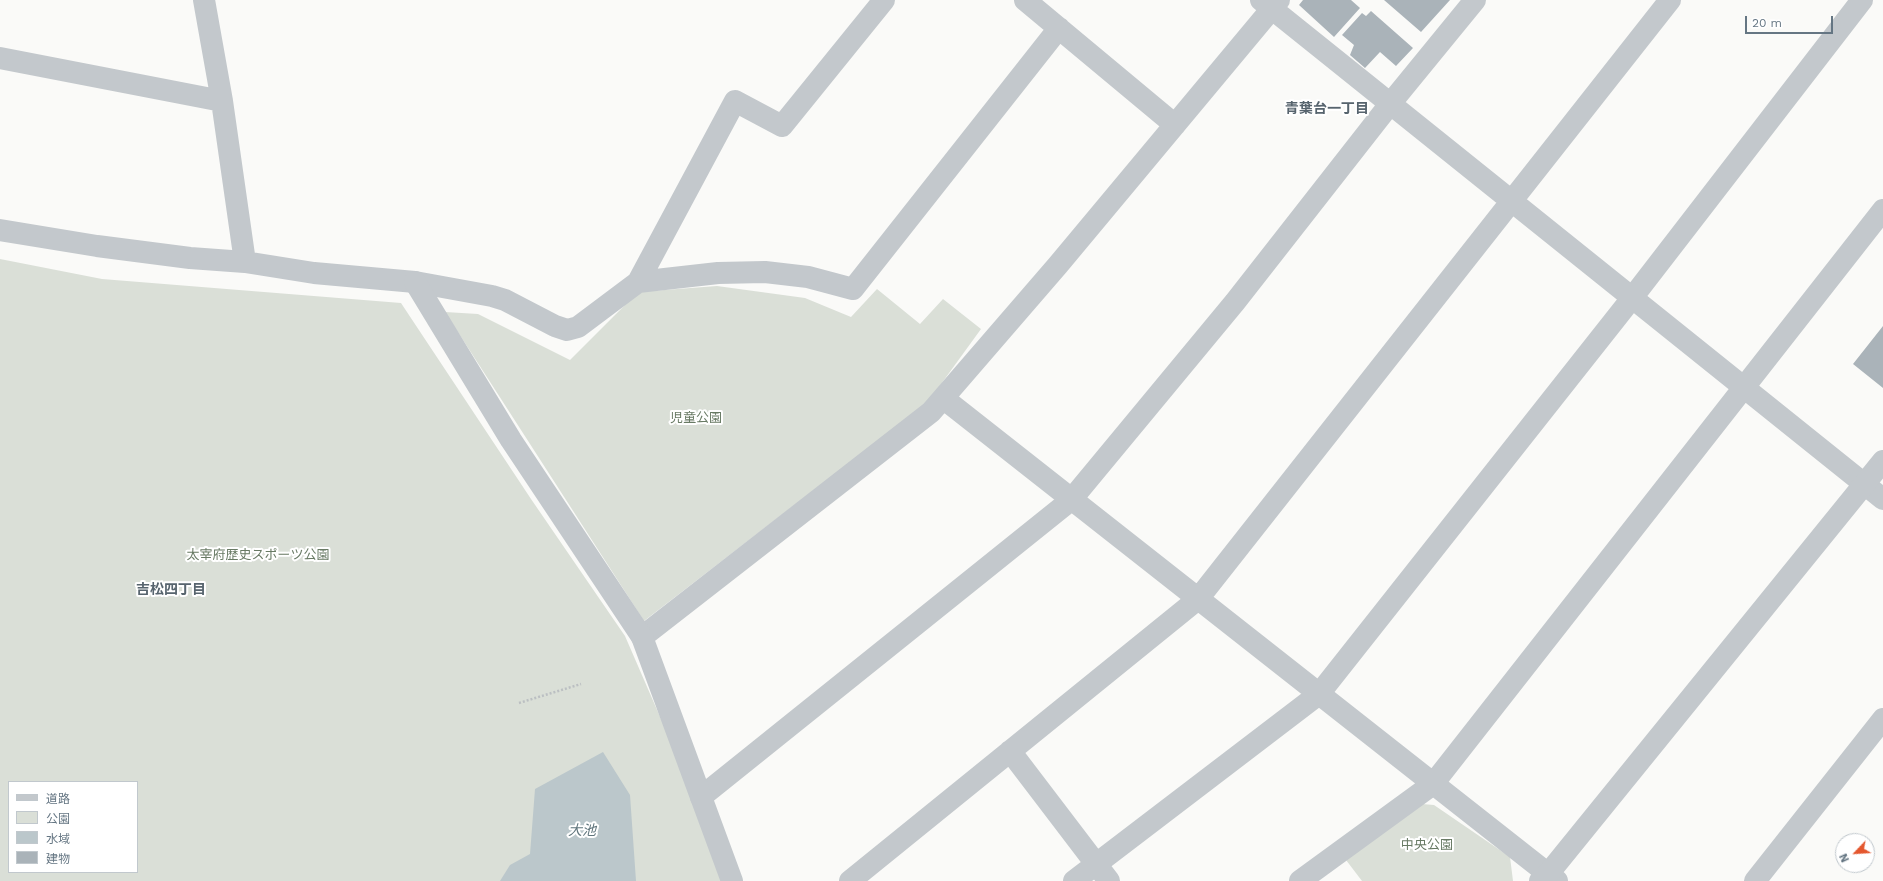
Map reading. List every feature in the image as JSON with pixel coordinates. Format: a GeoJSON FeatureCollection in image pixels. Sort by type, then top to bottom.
{"type":"FeatureCollection","features":[{"type":"Feature","properties":{"kind":"street"},"geometry":{"type":"LineString","coordinates":[[204,0],[222,101],[245,262]]}},
{"type":"Feature","properties":{"kind":"street"},"geometry":{"type":"LineString","coordinates":[[0,230],[97,246],[190,258],[245,262],[314,273],[415,282],[492,296],[505,300],[555,326],[567,330],[578,328],[638,282],[735,101],[782,126],[884,0]]}},
{"type":"Feature","properties":{"kind":"street"},"geometry":{"type":"LineString","coordinates":[[1025,0],[1175,126]]}},
{"type":"Feature","properties":{"kind":"street"},"geometry":{"type":"LineString","coordinates":[[701,797],[1072,500],[1235,302],[1390,104],[1475,0]]}},
{"type":"Feature","properties":{"kind":"street"},"geometry":{"type":"LineString","coordinates":[[850,881],[1198,600],[1670,0]]}},
{"type":"Feature","properties":{"kind":"street"},"geometry":{"type":"LineString","coordinates":[[1074,881],[1103,873],[1319,694],[1632,298],[1862,0]]}},
{"type":"Feature","properties":{"kind":"street"},"geometry":{"type":"LineString","coordinates":[[642,637],[931,412],[1175,126],[1270,3],[1390,104],[1883,499]]}},
{"type":"Feature","properties":{"kind":"street"},"geometry":{"type":"LineString","coordinates":[[638,282],[718,273],[765,272],[808,277],[853,289],[1059,28]]}},
{"type":"Feature","properties":{"kind":"street"},"geometry":{"type":"LineString","coordinates":[[0,58],[222,101]]}},
{"type":"Feature","properties":{"kind":"street"},"geometry":{"type":"LineString","coordinates":[[1300,881],[1432,784],[1883,210]]}},
{"type":"Feature","properties":{"kind":"street"},"geometry":{"type":"LineString","coordinates":[[415,282],[511,440],[642,637],[732,881]]}},
{"type":"Feature","properties":{"kind":"street"},"geometry":{"type":"LineString","coordinates":[[943,398],[1319,694],[1548,879],[1883,461]]}},
{"type":"Feature","properties":{"kind":"street"},"geometry":{"type":"LineString","coordinates":[[1756,881],[1883,720]]}},
{"type":"Feature","properties":{"kind":"street"},"geometry":{"type":"LineString","coordinates":[[1010,751],[1103,873]]}},
{"type":"Feature","properties":{"kind":"path"},"geometry":{"type":"LineString","coordinates":[[519,703],[581,684]]}},
{"type":"Feature","properties":{"kind":"green space","name":"太宰府歴史スポーツ公園"},"geometry":{"type":"Polygon","coordinates":[[[0,259],[102,279],[401,303],[531,499],[625,636],[697,802],[721,881],[0,881],[0,259]]]}},
{"type":"Feature","properties":{"kind":"green space","name":"児童公園"},"geometry":{"type":"Polygon","coordinates":[[[717,286],[805,298],[851,317],[877,289],[920,324],[943,299],[981,329],[928,402],[644,621],[445,312],[478,314],[570,360],[638,292],[717,286]]]}},
{"type":"Feature","properties":{"kind":"green space","name":"中央公園"},"geometry":{"type":"Polygon","coordinates":[[[1422,804],[1434,805],[1510,857],[1513,881],[1362,881],[1346,860],[1422,804]]]}},
{"type":"Feature","properties":{"kind":"water","name":"大池"},"geometry":{"type":"Polygon","coordinates":[[[603,752],[630,795],[636,881],[500,881],[510,865],[530,854],[535,789],[603,752]]]}},
{"type":"Feature","properties":{"kind":"building"},"geometry":{"type":"Polygon","coordinates":[[[1303,0],[1351,0],[1360,8],[1334,37],[1299,5],[1303,0]]]}},
{"type":"Feature","properties":{"kind":"building"},"geometry":{"type":"Polygon","coordinates":[[[1384,0],[1450,0],[1421,32],[1384,0]]]}},
{"type":"Feature","properties":{"kind":"building"},"geometry":{"type":"Polygon","coordinates":[[[1371,11],[1413,48],[1396,66],[1380,52],[1365,68],[1350,55],[1354,45],[1342,35],[1362,13],[1366,16],[1371,11]]]}},
{"type":"Feature","properties":{"kind":"building"},"geometry":{"type":"Polygon","coordinates":[[[1883,326],[1883,388],[1853,364],[1883,326]]]}},
{"type":"Feature","properties":{"kind":"district","name":"青葉台一丁目"},"geometry":{"type":"Point","coordinates":[1327,109]}},
{"type":"Feature","properties":{"kind":"district","name":"吉松四丁目"},"geometry":{"type":"Point","coordinates":[171,590]}}]}
